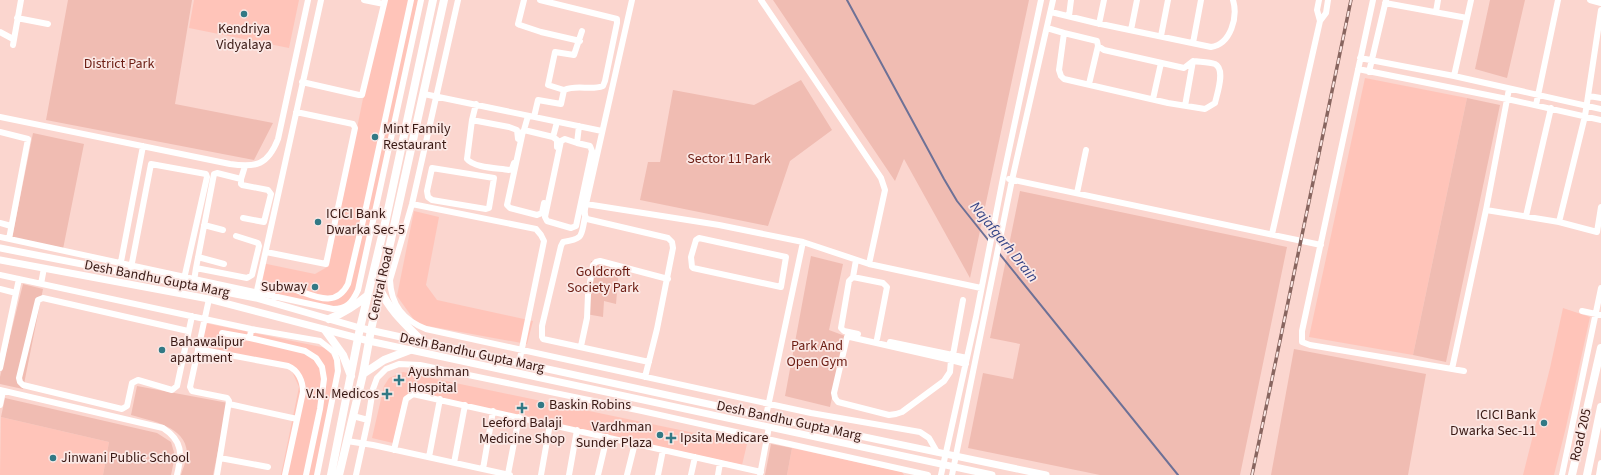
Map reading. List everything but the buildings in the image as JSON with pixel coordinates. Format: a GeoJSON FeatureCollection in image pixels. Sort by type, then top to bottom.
{"type":"FeatureCollection","features":[{"type":"Feature","properties":{"kind":"main road","name":"Central Road"},"geometry":{"type":"LineString","coordinates":[[331,475],[360,328],[386,219],[433,0]]}},
{"type":"Feature","properties":{"kind":"main road","name":"Central Road"},"geometry":{"type":"LineString","coordinates":[[339,475],[363,374],[371,330],[444,0]]}},
{"type":"Feature","properties":{"kind":"main road"},"geometry":{"type":"LineString","coordinates":[[380,289],[393,311],[422,341]]}},
{"type":"Feature","properties":{"kind":"main road"},"geometry":{"type":"LineString","coordinates":[[329,319],[341,315],[368,295]]}},
{"type":"Feature","properties":{"kind":"main road"},"geometry":{"type":"LineString","coordinates":[[325,330],[343,355],[351,377]]}},
{"type":"Feature","properties":{"kind":"main road","name":"Road 205"},"geometry":{"type":"LineString","coordinates":[[1572,475],[1601,348]]}},
{"type":"Feature","properties":{"kind":"main road"},"geometry":{"type":"LineString","coordinates":[[363,374],[384,360],[410,350]]}},
{"type":"Feature","properties":{"kind":"main road","name":"Road 205"},"geometry":{"type":"LineString","coordinates":[[1587,475],[1601,407]]}},
{"type":"Feature","properties":{"kind":"street"},"geometry":{"type":"LineString","coordinates":[[0,32],[13,42],[21,0]]}},
{"type":"Feature","properties":{"kind":"street"},"geometry":{"type":"LineString","coordinates":[[0,117],[230,164],[244,166],[256,165],[265,161],[273,152],[278,139],[308,0]]}},
{"type":"Feature","properties":{"kind":"street"},"geometry":{"type":"LineString","coordinates":[[321,0],[256,295],[272,294],[332,309],[341,309],[349,305],[354,300],[358,290],[421,0]]}},
{"type":"Feature","properties":{"kind":"street"},"geometry":{"type":"LineString","coordinates":[[302,82],[362,95],[384,2],[364,0]]}},
{"type":"Feature","properties":{"kind":"street"},"geometry":{"type":"LineString","coordinates":[[270,302],[274,288],[278,286],[332,299],[340,296],[348,284],[411,0]]}},
{"type":"Feature","properties":{"kind":"street"},"geometry":{"type":"LineString","coordinates":[[458,0],[412,204],[390,280],[392,297],[403,315],[414,324],[426,328],[769,404],[920,432],[929,438],[937,452]]}},
{"type":"Feature","properties":{"kind":"street"},"geometry":{"type":"LineString","coordinates":[[524,0],[518,24],[541,32],[580,41]]}},
{"type":"Feature","properties":{"kind":"street"},"geometry":{"type":"LineString","coordinates":[[540,0],[617,19],[618,23],[605,81],[602,86],[597,88],[571,87],[564,90],[548,85],[556,52],[574,55],[580,41],[582,31]]}},
{"type":"Feature","properties":{"kind":"street"},"geometry":{"type":"LineString","coordinates":[[632,0],[586,204],[581,235],[575,241],[563,242],[561,246],[542,326],[542,336],[543,339],[581,346],[649,362]]}},
{"type":"Feature","properties":{"kind":"street"},"geometry":{"type":"LineString","coordinates":[[761,0],[881,178],[885,190],[868,264]]}},
{"type":"Feature","properties":{"kind":"street"},"geometry":{"type":"LineString","coordinates":[[941,475],[1041,0]]}},
{"type":"Feature","properties":{"kind":"street"},"geometry":{"type":"LineString","coordinates":[[952,475],[1012,180],[1054,0]]}},
{"type":"Feature","properties":{"kind":"street"},"geometry":{"type":"LineString","coordinates":[[1069,16],[1071,0]]}},
{"type":"Feature","properties":{"kind":"street"},"geometry":{"type":"LineString","coordinates":[[1099,24],[1104,0]]}},
{"type":"Feature","properties":{"kind":"street"},"geometry":{"type":"LineString","coordinates":[[1131,30],[1137,0]]}},
{"type":"Feature","properties":{"kind":"street"},"geometry":{"type":"LineString","coordinates":[[1161,36],[1168,0]]}},
{"type":"Feature","properties":{"kind":"street"},"geometry":{"type":"LineString","coordinates":[[1193,43],[1201,0]]}},
{"type":"Feature","properties":{"kind":"street"},"geometry":{"type":"LineString","coordinates":[[1051,12],[1099,24],[1211,47],[1221,44],[1232,29],[1235,7],[1233,0]]}},
{"type":"Feature","properties":{"kind":"street"},"geometry":{"type":"LineString","coordinates":[[1320,0],[1317,10],[1320,21]]}},
{"type":"Feature","properties":{"kind":"street"},"geometry":{"type":"LineString","coordinates":[[1272,234],[1320,21],[1326,13],[1328,0]]}},
{"type":"Feature","properties":{"kind":"street"},"geometry":{"type":"LineString","coordinates":[[1373,0],[1302,331],[1302,342],[1310,345],[1464,371]]}},
{"type":"Feature","properties":{"kind":"street"},"geometry":{"type":"LineString","coordinates":[[1436,12],[1438,0]]}},
{"type":"Feature","properties":{"kind":"street"},"geometry":{"type":"LineString","coordinates":[[1454,76],[1471,0]]}},
{"type":"Feature","properties":{"kind":"street"},"geometry":{"type":"LineString","coordinates":[[1536,105],[1558,0]]}},
{"type":"Feature","properties":{"kind":"street"},"geometry":{"type":"LineString","coordinates":[[1590,0],[1601,3]]}},
{"type":"Feature","properties":{"kind":"street"},"geometry":{"type":"LineString","coordinates":[[1369,72],[1386,1],[1467,18]]}},
{"type":"Feature","properties":{"kind":"street"},"geometry":{"type":"LineString","coordinates":[[1559,222],[1587,107],[1601,10]]}},
{"type":"Feature","properties":{"kind":"street"},"geometry":{"type":"LineString","coordinates":[[17,18],[48,24]]}},
{"type":"Feature","properties":{"kind":"street"},"geometry":{"type":"LineString","coordinates":[[1047,28],[1097,42],[1098,46],[1104,50],[1160,63],[1184,68],[1193,61],[1216,64],[1220,68],[1221,73],[1215,103],[1205,109],[1185,106],[1064,78],[1061,76],[1059,70],[1064,33]]}},
{"type":"Feature","properties":{"kind":"street"},"geometry":{"type":"LineString","coordinates":[[1089,84],[1098,46]]}},
{"type":"Feature","properties":{"kind":"street"},"geometry":{"type":"LineString","coordinates":[[1360,58],[1454,76],[1601,109]]}},
{"type":"Feature","properties":{"kind":"street"},"geometry":{"type":"LineString","coordinates":[[1185,106],[1193,61]]}},
{"type":"Feature","properties":{"kind":"street"},"geometry":{"type":"LineString","coordinates":[[1153,99],[1160,63]]}},
{"type":"Feature","properties":{"kind":"street"},"geometry":{"type":"LineString","coordinates":[[1358,69],[1551,108],[1601,120]]}},
{"type":"Feature","properties":{"kind":"street"},"geometry":{"type":"LineString","coordinates":[[1452,369],[1486,210],[1509,89]]}},
{"type":"Feature","properties":{"kind":"street"},"geometry":{"type":"LineString","coordinates":[[524,130],[553,137],[558,142],[542,213],[537,215],[510,208],[507,205],[522,133],[538,100],[561,104],[564,90]]}},
{"type":"Feature","properties":{"kind":"street"},"geometry":{"type":"LineString","coordinates":[[424,94],[602,131]]}},
{"type":"Feature","properties":{"kind":"street"},"geometry":{"type":"LineString","coordinates":[[1589,96],[1601,98]]}},
{"type":"Feature","properties":{"kind":"street"},"geometry":{"type":"LineString","coordinates":[[472,120],[517,130],[519,136],[512,169],[479,166],[470,163],[467,154],[472,120],[476,104]]}},
{"type":"Feature","properties":{"kind":"street"},"geometry":{"type":"LineString","coordinates":[[1526,216],[1551,108]]}},
{"type":"Feature","properties":{"kind":"street"},"geometry":{"type":"LineString","coordinates":[[266,252],[324,264],[328,263],[355,128],[353,124],[296,112]]}},
{"type":"Feature","properties":{"kind":"street"},"geometry":{"type":"LineString","coordinates":[[386,114],[396,117]]}},
{"type":"Feature","properties":{"kind":"street"},"geometry":{"type":"LineString","coordinates":[[553,137],[557,122]]}},
{"type":"Feature","properties":{"kind":"street"},"geometry":{"type":"LineString","coordinates":[[577,143],[579,126]]}},
{"type":"Feature","properties":{"kind":"street"},"geometry":{"type":"LineString","coordinates":[[0,132],[28,139],[9,239]]}},
{"type":"Feature","properties":{"kind":"street"},"geometry":{"type":"LineString","coordinates":[[565,139],[577,143],[590,146],[592,151],[576,226],[572,228],[548,221],[545,217],[561,141],[565,139]]}},
{"type":"Feature","properties":{"kind":"street"},"geometry":{"type":"LineString","coordinates":[[119,271],[143,146]]}},
{"type":"Feature","properties":{"kind":"street"},"geometry":{"type":"LineString","coordinates":[[130,273],[150,165],[153,163],[156,149]]}},
{"type":"Feature","properties":{"kind":"street"},"geometry":{"type":"LineString","coordinates":[[1077,193],[1086,150]]}},
{"type":"Feature","properties":{"kind":"street"},"geometry":{"type":"LineString","coordinates":[[0,237],[131,265],[184,280],[207,175],[153,163]]}},
{"type":"Feature","properties":{"kind":"street"},"geometry":{"type":"LineString","coordinates":[[243,218],[264,222],[271,194],[268,190],[241,184],[244,166]]}},
{"type":"Feature","properties":{"kind":"street"},"geometry":{"type":"LineString","coordinates":[[420,166],[494,178],[489,208],[486,209],[432,200],[428,197],[427,191],[432,168]]}},
{"type":"Feature","properties":{"kind":"street"},"geometry":{"type":"LineString","coordinates":[[194,282],[214,174],[216,173],[241,179]]}},
{"type":"Feature","properties":{"kind":"street"},"geometry":{"type":"LineString","coordinates":[[1003,178],[1321,245]]}},
{"type":"Feature","properties":{"kind":"street"},"geometry":{"type":"LineString","coordinates":[[412,204],[536,230],[541,235],[544,241],[519,363]]}},
{"type":"Feature","properties":{"kind":"street"},"geometry":{"type":"LineString","coordinates":[[586,204],[719,225],[803,242],[868,264],[981,288]]}},
{"type":"Feature","properties":{"kind":"street"},"geometry":{"type":"LineString","coordinates":[[1486,210],[1559,222],[1597,232],[1601,207]]}},
{"type":"Feature","properties":{"kind":"street"},"geometry":{"type":"LineString","coordinates":[[585,217],[587,219],[668,238],[672,242],[673,248],[668,279],[645,377]]}},
{"type":"Feature","properties":{"kind":"street"},"geometry":{"type":"LineString","coordinates":[[0,223],[11,226]]}},
{"type":"Feature","properties":{"kind":"street"},"geometry":{"type":"LineString","coordinates":[[204,225],[223,230]]}},
{"type":"Feature","properties":{"kind":"street"},"geometry":{"type":"LineString","coordinates":[[196,268],[247,278],[250,277],[259,246],[258,243],[236,236]]}},
{"type":"Feature","properties":{"kind":"street"},"geometry":{"type":"LineString","coordinates":[[786,257],[781,286],[779,288],[692,267],[691,257],[696,240],[699,238],[786,257],[799,261]]}},
{"type":"Feature","properties":{"kind":"street"},"geometry":{"type":"LineString","coordinates":[[766,416],[803,242]]}},
{"type":"Feature","properties":{"kind":"street","name":"Desh Bandhu Gupta Marg"},"geometry":{"type":"LineString","coordinates":[[0,248],[130,273],[184,280],[256,295],[270,302],[360,328],[955,456]]}},
{"type":"Feature","properties":{"kind":"street"},"geometry":{"type":"LineString","coordinates":[[198,257],[224,264]]}},
{"type":"Feature","properties":{"kind":"street","name":"Desh Bandhu Gupta Marg"},"geometry":{"type":"LineString","coordinates":[[0,260],[209,299],[369,341],[954,466]]}},
{"type":"Feature","properties":{"kind":"street"},"geometry":{"type":"LineString","coordinates":[[856,260],[854,277],[849,281],[841,328],[844,331],[952,358]]}},
{"type":"Feature","properties":{"kind":"street"},"geometry":{"type":"LineString","coordinates":[[581,346],[587,318],[591,276],[593,265],[596,262],[600,261],[668,279]]}},
{"type":"Feature","properties":{"kind":"street"},"geometry":{"type":"LineString","coordinates":[[43,298],[44,268]]}},
{"type":"Feature","properties":{"kind":"street"},"geometry":{"type":"LineString","coordinates":[[0,275],[251,329],[320,341],[334,352],[337,360],[338,371],[317,475]]}},
{"type":"Feature","properties":{"kind":"street"},"geometry":{"type":"LineString","coordinates":[[854,277],[883,283],[887,287],[877,339]]}},
{"type":"Feature","properties":{"kind":"street"},"geometry":{"type":"LineString","coordinates":[[0,368],[19,279]]}},
{"type":"Feature","properties":{"kind":"street"},"geometry":{"type":"LineString","coordinates":[[1562,475],[1599,314],[1601,288]]}},
{"type":"Feature","properties":{"kind":"street"},"geometry":{"type":"LineString","coordinates":[[0,289],[16,293]]}},
{"type":"Feature","properties":{"kind":"street"},"geometry":{"type":"LineString","coordinates":[[188,332],[43,298],[38,300],[19,378],[20,382],[23,385],[122,409],[127,406],[132,383],[135,381],[138,380],[172,390],[175,389],[177,386],[192,316]]}},
{"type":"Feature","properties":{"kind":"street"},"geometry":{"type":"LineString","coordinates":[[209,299],[190,390],[227,398],[229,404],[217,475]]}},
{"type":"Feature","properties":{"kind":"street"},"geometry":{"type":"LineString","coordinates":[[963,300],[952,358],[950,372],[944,381],[902,412],[896,414],[889,415],[838,402],[835,398],[834,393],[847,337],[952,358],[966,361]]}},
{"type":"Feature","properties":{"kind":"street"},"geometry":{"type":"LineString","coordinates":[[1582,311],[1599,314]]}},
{"type":"Feature","properties":{"kind":"street"},"geometry":{"type":"LineString","coordinates":[[250,338],[251,329]]}},
{"type":"Feature","properties":{"kind":"street"},"geometry":{"type":"LineString","coordinates":[[222,333],[305,351],[316,358],[322,368],[324,379],[313,447],[306,475]]}},
{"type":"Feature","properties":{"kind":"street"},"geometry":{"type":"LineString","coordinates":[[198,349],[292,367],[298,373],[303,385],[285,475]]}},
{"type":"Feature","properties":{"kind":"street"},"geometry":{"type":"LineString","coordinates":[[356,475],[373,389],[377,378],[386,369],[399,364],[420,365],[767,439],[909,473],[928,475]]}},
{"type":"Feature","properties":{"kind":"street"},"geometry":{"type":"LineString","coordinates":[[0,405],[1,390],[163,428],[170,432],[180,449],[181,458],[177,475]]}},
{"type":"Feature","properties":{"kind":"street"},"geometry":{"type":"LineString","coordinates":[[394,450],[406,399],[413,394],[695,457],[720,463],[746,472],[761,473],[769,427]]}},
{"type":"Feature","properties":{"kind":"street"},"geometry":{"type":"LineString","coordinates":[[429,457],[440,399]]}},
{"type":"Feature","properties":{"kind":"street"},"geometry":{"type":"LineString","coordinates":[[229,404],[297,419]]}},
{"type":"Feature","properties":{"kind":"street"},"geometry":{"type":"LineString","coordinates":[[454,463],[465,405]]}},
{"type":"Feature","properties":{"kind":"street"},"geometry":{"type":"LineString","coordinates":[[483,469],[493,411]]}},
{"type":"Feature","properties":{"kind":"street"},"geometry":{"type":"LineString","coordinates":[[353,416],[368,420]]}},
{"type":"Feature","properties":{"kind":"street"},"geometry":{"type":"LineString","coordinates":[[347,441],[363,443],[509,475],[519,417]]}},
{"type":"Feature","properties":{"kind":"street"},"geometry":{"type":"LineString","coordinates":[[540,475],[550,424]]}},
{"type":"Feature","properties":{"kind":"street"},"geometry":{"type":"LineString","coordinates":[[570,475],[577,430]]}},
{"type":"Feature","properties":{"kind":"street"},"geometry":{"type":"LineString","coordinates":[[598,475],[607,437]]}},
{"type":"Feature","properties":{"kind":"street"},"geometry":{"type":"LineString","coordinates":[[627,475],[634,443]]}},
{"type":"Feature","properties":{"kind":"street"},"geometry":{"type":"LineString","coordinates":[[313,447],[322,449]]}},
{"type":"Feature","properties":{"kind":"street"},"geometry":{"type":"LineString","coordinates":[[658,475],[663,450]]}},
{"type":"Feature","properties":{"kind":"street"},"geometry":{"type":"LineString","coordinates":[[955,456],[1046,475]]}},
{"type":"Feature","properties":{"kind":"street"},"geometry":{"type":"LineString","coordinates":[[691,475],[695,457]]}},
{"type":"Feature","properties":{"kind":"street"},"geometry":{"type":"LineString","coordinates":[[220,458],[268,467]]}},
{"type":"Feature","properties":{"kind":"street"},"geometry":{"type":"LineString","coordinates":[[718,475],[720,463]]}},
{"type":"Feature","properties":{"kind":"street"},"geometry":{"type":"LineString","coordinates":[[1599,475],[1601,464]]}},
{"type":"Feature","properties":{"kind":"street"},"geometry":{"type":"LineString","coordinates":[[954,466],[992,475]]}},
{"type":"Feature","properties":{"kind":"shaded area","name":"Kendriya Vidyalaya"},"geometry":{"type":"Polygon","coordinates":[[[194,0],[299,0],[289,48],[189,28],[194,0]]]}},
{"type":"Feature","properties":{"kind":"shaded area"},"geometry":{"type":"Polygon","coordinates":[[[383,0],[418,0],[357,299],[340,309],[256,291],[262,263],[315,274],[329,266],[383,0]]]}},
{"type":"Feature","properties":{"kind":"shaded area"},"geometry":{"type":"Polygon","coordinates":[[[1365,78],[1467,98],[1413,355],[1309,337],[1365,78]]]}},
{"type":"Feature","properties":{"kind":"shaded area"},"geometry":{"type":"Polygon","coordinates":[[[414,211],[439,217],[426,285],[437,300],[533,321],[527,344],[417,324],[397,296],[414,211]]]}},
{"type":"Feature","properties":{"kind":"shaded area"},"geometry":{"type":"Polygon","coordinates":[[[1563,308],[1590,317],[1566,427],[1554,475],[1523,475],[1550,368],[1563,308]]]}},
{"type":"Feature","properties":{"kind":"shaded area"},"geometry":{"type":"Polygon","coordinates":[[[205,323],[326,348],[334,358],[335,379],[315,475],[281,475],[299,387],[290,367],[199,349],[205,323]]]}},
{"type":"Feature","properties":{"kind":"shaded area"},"geometry":{"type":"Polygon","coordinates":[[[403,372],[747,444],[742,465],[414,392],[403,400],[393,443],[372,438],[384,386],[389,378],[403,372]]]}},
{"type":"Feature","properties":{"kind":"shaded area","name":"Jinwani Public School"},"geometry":{"type":"Polygon","coordinates":[[[1,417],[109,442],[103,475],[0,475],[1,417]]]}},
{"type":"Feature","properties":{"kind":"shaded area"},"geometry":{"type":"Polygon","coordinates":[[[792,448],[902,472],[904,475],[787,475],[792,448]]]}},
{"type":"Feature","properties":{"kind":"green space","name":"District Park"},"geometry":{"type":"Polygon","coordinates":[[[68,0],[192,0],[175,104],[273,123],[254,160],[46,120],[68,0]]]}},
{"type":"Feature","properties":{"kind":"green space"},"geometry":{"type":"Polygon","coordinates":[[[773,0],[1029,0],[970,278],[904,159],[895,181],[773,0]]]}},
{"type":"Feature","properties":{"kind":"green space"},"geometry":{"type":"Polygon","coordinates":[[[1490,0],[1525,0],[1507,78],[1475,69],[1490,0]]]}},
{"type":"Feature","properties":{"kind":"green space","name":"Sector 11 Park"},"geometry":{"type":"Polygon","coordinates":[[[801,80],[832,130],[790,161],[768,226],[640,200],[648,162],[660,162],[673,90],[754,105],[801,80]]]}},
{"type":"Feature","properties":{"kind":"green space"},"geometry":{"type":"Polygon","coordinates":[[[1467,98],[1500,105],[1446,362],[1413,355],[1467,98]]]}},
{"type":"Feature","properties":{"kind":"green space"},"geometry":{"type":"Polygon","coordinates":[[[33,133],[84,144],[63,249],[12,238],[33,133]]]}},
{"type":"Feature","properties":{"kind":"green space"},"geometry":{"type":"Polygon","coordinates":[[[1020,191],[1287,247],[1240,475],[1100,475],[968,448],[983,373],[1013,379],[1020,344],[990,338],[1020,191]]]}},
{"type":"Feature","properties":{"kind":"green space","name":"Park And Open Gym"},"geometry":{"type":"Polygon","coordinates":[[[811,256],[843,264],[829,330],[845,336],[830,407],[785,396],[811,256]]]}},
{"type":"Feature","properties":{"kind":"green space","name":"Goldcroft Society Park"},"geometry":{"type":"Polygon","coordinates":[[[591,261],[619,269],[616,304],[604,301],[603,317],[586,314],[586,291],[591,261]]]}},
{"type":"Feature","properties":{"kind":"green space"},"geometry":{"type":"Polygon","coordinates":[[[23,284],[43,289],[23,389],[0,384],[0,377],[23,284]]]}},
{"type":"Feature","properties":{"kind":"green space"},"geometry":{"type":"Polygon","coordinates":[[[1294,349],[1426,374],[1408,475],[1271,475],[1294,349]]]}},
{"type":"Feature","properties":{"kind":"green space"},"geometry":{"type":"Polygon","coordinates":[[[137,386],[228,403],[213,475],[181,475],[187,453],[185,444],[181,437],[166,426],[131,415],[137,386]]]}},
{"type":"Feature","properties":{"kind":"green space"},"geometry":{"type":"Polygon","coordinates":[[[5,398],[157,433],[171,442],[175,456],[171,475],[103,475],[109,442],[1,417],[5,398]]]}},
{"type":"Feature","properties":{"kind":"green space"},"geometry":{"type":"Polygon","coordinates":[[[771,444],[792,448],[787,475],[765,475],[771,444]]]}},
{"type":"Feature","properties":{"kind":"waterway","name":"Najafgarh Drain"},"geometry":{"type":"LineString","coordinates":[[847,0],[944,179],[957,201],[989,241]]}},
{"type":"Feature","properties":{"kind":"waterway","name":"Najafgarh Drain"},"geometry":{"type":"LineString","coordinates":[[998,252],[1178,475]]}},
{"type":"Feature","properties":{"kind":"railway"},"geometry":{"type":"LineString","coordinates":[[1252,475],[1351,0]]}},
{"type":"Feature","properties":{"kind":"place","name":"Kendriya Vidyalaya"},"geometry":{"type":"Point","coordinates":[244,14]}},
{"type":"Feature","properties":{"kind":"place","name":"Mint Family Restaurant"},"geometry":{"type":"Point","coordinates":[375,137]}},
{"type":"Feature","properties":{"kind":"place","name":"ICICI Bank Dwarka Sec-5"},"geometry":{"type":"Point","coordinates":[318,222]}},
{"type":"Feature","properties":{"kind":"place","name":"Subway"},"geometry":{"type":"Point","coordinates":[315,287]}},
{"type":"Feature","properties":{"kind":"place","name":"Bahawalipur apartment"},"geometry":{"type":"Point","coordinates":[162,350]}},
{"type":"Feature","properties":{"kind":"place","name":"Ayushman Hospital"},"geometry":{"type":"Point","coordinates":[399,380]}},
{"type":"Feature","properties":{"kind":"place","name":"V.N. Medicos"},"geometry":{"type":"Point","coordinates":[387,394]}},
{"type":"Feature","properties":{"kind":"place","name":"Baskin Robins"},"geometry":{"type":"Point","coordinates":[541,405]}},
{"type":"Feature","properties":{"kind":"place","name":"Leeford Balaji Medicine Shop"},"geometry":{"type":"Point","coordinates":[522,408]}},
{"type":"Feature","properties":{"kind":"place","name":"ICICI Bank Dwarka Sec-11"},"geometry":{"type":"Point","coordinates":[1544,423]}},
{"type":"Feature","properties":{"kind":"place","name":"Vardhman Sunder Plaza"},"geometry":{"type":"Point","coordinates":[660,435]}},
{"type":"Feature","properties":{"kind":"place","name":"Ipsita Medicare"},"geometry":{"type":"Point","coordinates":[671,438]}},
{"type":"Feature","properties":{"kind":"place","name":"Jinwani Public School"},"geometry":{"type":"Point","coordinates":[53,458]}}]}
